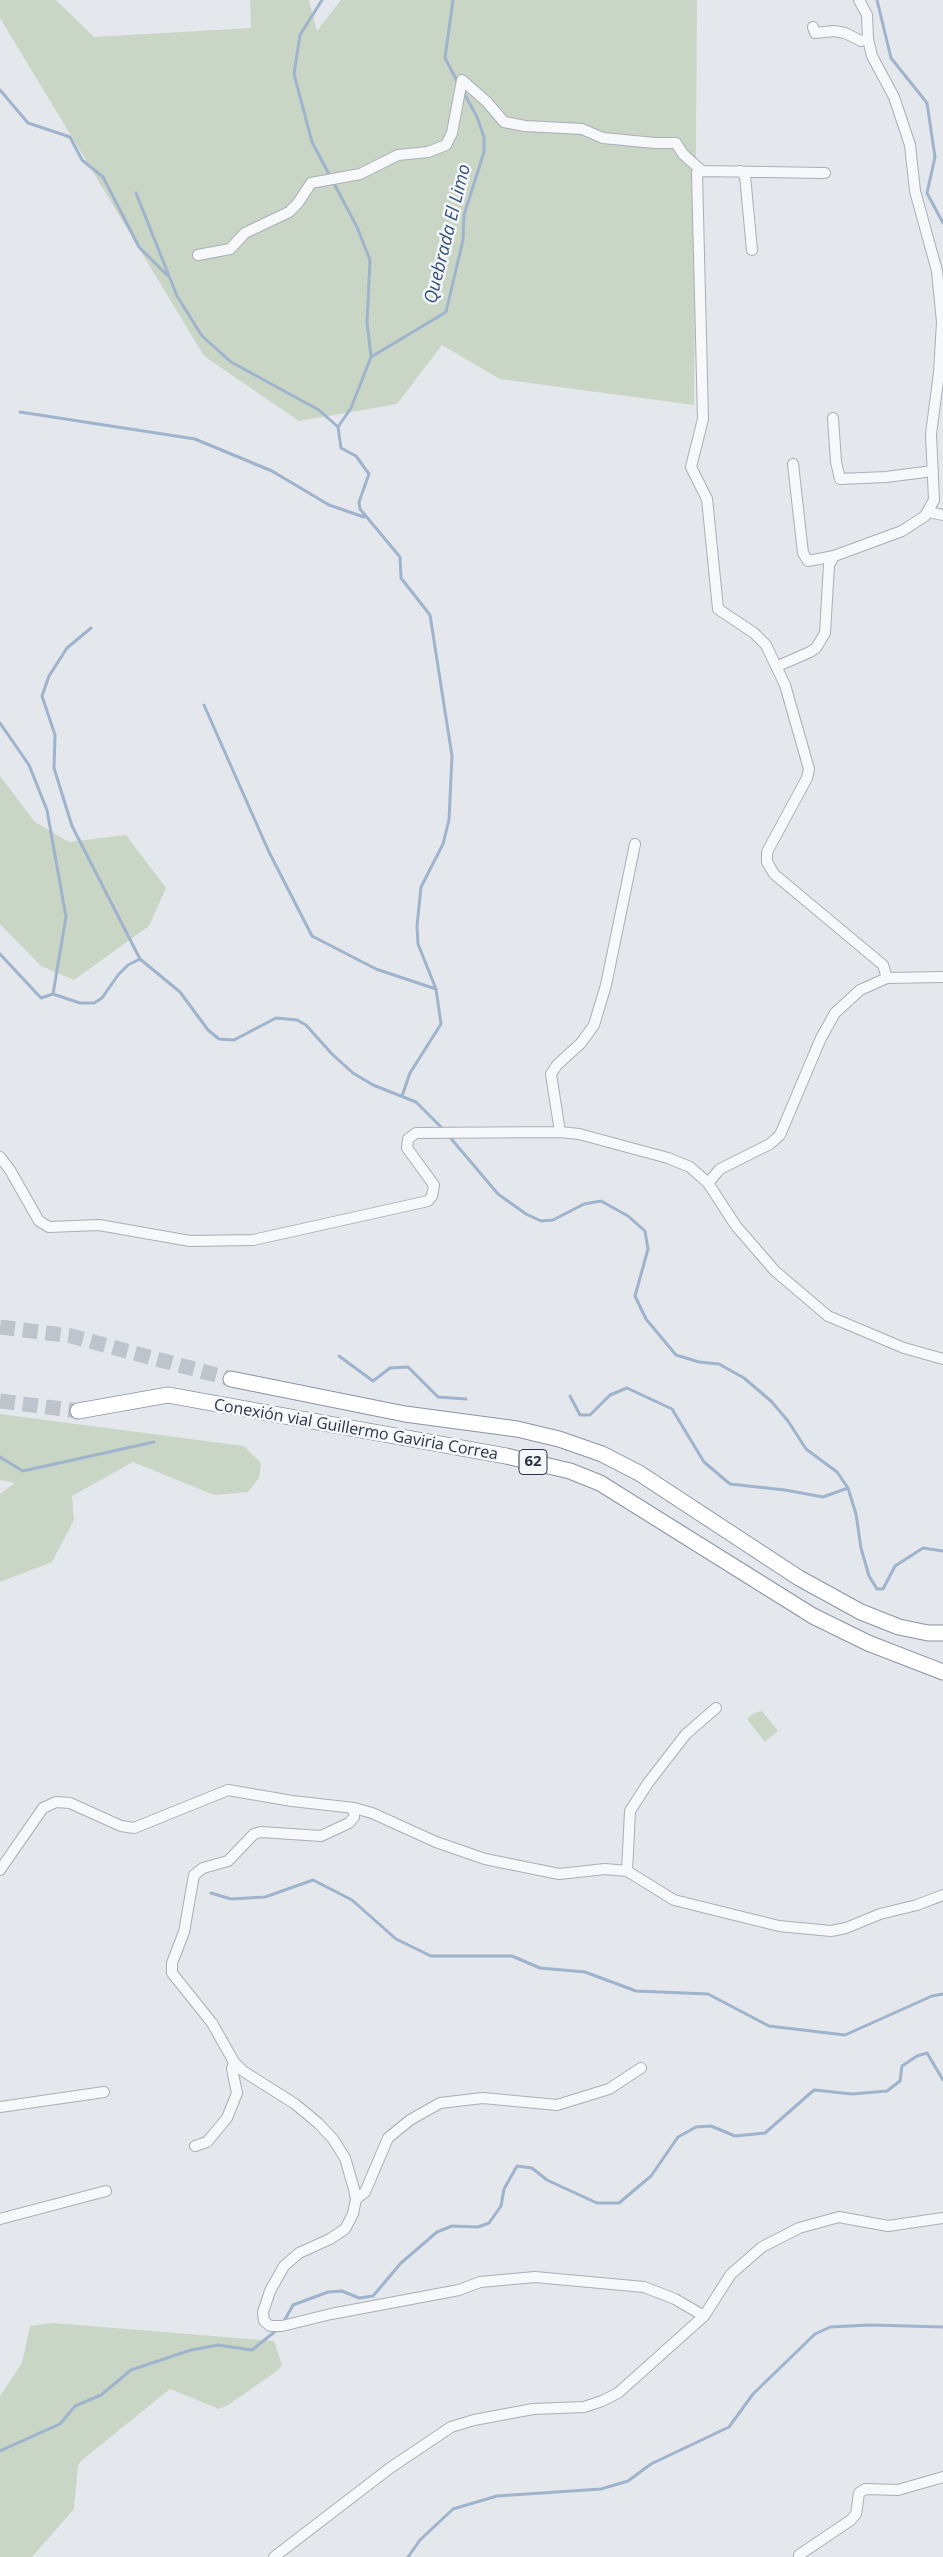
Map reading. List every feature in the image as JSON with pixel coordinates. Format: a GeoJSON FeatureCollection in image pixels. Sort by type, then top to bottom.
{"type":"FeatureCollection","features":[{"type":"Feature","properties":{"kind":"highway","name":"Conexión vial Guillermo Gaviria Correa"},"geometry":{"type":"LineString","coordinates":[[231,1379],[405,1414],[517,1429],[559,1439],[602,1454],[639,1472],[799,1578],[861,1612],[900,1627],[928,1633],[943,1632]]}},
{"type":"Feature","properties":{"kind":"highway","name":"Conexión vial Guillermo Gaviria Correa"},"geometry":{"type":"LineString","coordinates":[[78,1411],[168,1395],[506,1456],[570,1471],[600,1483],[813,1616],[868,1643],[943,1672]]}},
{"type":"Feature","properties":{"kind":"street"},"geometry":{"type":"LineString","coordinates":[[793,464],[804,553],[808,561],[834,556],[902,531],[929,512],[934,500],[931,424],[939,373],[942,322],[937,271],[915,191],[910,145],[894,97],[872,56],[868,39],[867,15],[859,0]]}},
{"type":"Feature","properties":{"kind":"street"},"geometry":{"type":"LineString","coordinates":[[813,27],[816,33],[845,32],[861,41],[868,39]]}},
{"type":"Feature","properties":{"kind":"street"},"geometry":{"type":"LineString","coordinates":[[198,255],[230,249],[245,233],[289,212],[298,203],[303,192],[311,184],[360,174],[398,155],[438,150],[446,145],[452,133],[462,80],[487,102],[504,122],[525,126],[582,129],[603,138],[656,144],[676,143],[683,154],[702,171]]}},
{"type":"Feature","properties":{"kind":"street"},"geometry":{"type":"LineString","coordinates":[[825,173],[702,171],[697,175],[703,419],[691,467],[707,500],[718,609],[761,639],[778,666],[808,772],[767,852],[767,862],[774,874],[882,965],[887,978]]}},
{"type":"Feature","properties":{"kind":"street"},"geometry":{"type":"LineString","coordinates":[[740,171],[745,176],[752,250]]}},
{"type":"Feature","properties":{"kind":"street"},"geometry":{"type":"LineString","coordinates":[[833,418],[836,462],[840,479],[886,477],[933,471]]}},
{"type":"Feature","properties":{"kind":"street"},"geometry":{"type":"LineString","coordinates":[[929,512],[943,516]]}},
{"type":"Feature","properties":{"kind":"street"},"geometry":{"type":"LineString","coordinates":[[778,666],[816,648],[825,633],[830,565],[834,556]]}},
{"type":"Feature","properties":{"kind":"street"},"geometry":{"type":"LineString","coordinates":[[560,1132],[551,1074],[557,1065],[581,1043],[594,1024],[606,985],[635,844]]}},
{"type":"Feature","properties":{"kind":"street"},"geometry":{"type":"LineString","coordinates":[[708,1183],[720,1169],[770,1144],[780,1135],[821,1038],[835,1013],[860,990],[887,978],[943,977]]}},
{"type":"Feature","properties":{"kind":"street"},"geometry":{"type":"LineString","coordinates":[[0,1157],[10,1170],[39,1221],[49,1227],[99,1225],[190,1241],[253,1240],[428,1201],[432,1196],[434,1185],[409,1152],[407,1142],[410,1136],[416,1133],[444,1134],[456,1131],[493,1134],[560,1132],[579,1134],[668,1158],[690,1167],[708,1183],[736,1226],[768,1264],[828,1316],[904,1348],[943,1359]]}},
{"type":"Feature","properties":{"kind":"street"},"geometry":{"type":"LineString","coordinates":[[627,1871],[630,1811],[648,1783],[686,1734],[716,1708]]}},
{"type":"Feature","properties":{"kind":"street"},"geometry":{"type":"LineString","coordinates":[[0,1870],[43,1808],[56,1802],[70,1803],[121,1826],[134,1828],[228,1790],[292,1801],[354,1808],[372,1813],[456,1850],[485,1859],[543,1872],[559,1874],[605,1869],[627,1871],[674,1900],[760,1922],[831,1931],[859,1924],[880,1914],[918,1905],[943,1895]]}},
{"type":"Feature","properties":{"kind":"street"},"geometry":{"type":"LineString","coordinates":[[354,1808],[354,1817],[349,1823],[325,1834],[261,1832],[254,1834],[228,1861],[203,1868],[194,1875],[184,1932],[172,1963],[172,1973],[212,2023],[234,2062],[295,2104],[318,2123],[334,2139],[351,2174],[356,2199],[353,2214],[345,2229],[330,2239],[299,2253],[277,2276],[263,2312],[264,2321],[270,2326],[282,2326],[331,2314],[459,2290],[480,2282],[535,2277],[644,2287],[675,2299],[704,2316]]}},
{"type":"Feature","properties":{"kind":"street"},"geometry":{"type":"LineString","coordinates":[[195,2146],[207,2142],[227,2118],[237,2093],[232,2069],[234,2062]]}},
{"type":"Feature","properties":{"kind":"street"},"geometry":{"type":"LineString","coordinates":[[356,2199],[365,2192],[388,2138],[398,2129],[440,2103],[483,2098],[557,2105],[608,2089],[641,2068]]}},
{"type":"Feature","properties":{"kind":"street"},"geometry":{"type":"LineString","coordinates":[[0,2107],[104,2092]]}},
{"type":"Feature","properties":{"kind":"street"},"geometry":{"type":"LineString","coordinates":[[0,2219],[106,2191]]}},
{"type":"Feature","properties":{"kind":"street"},"geometry":{"type":"LineString","coordinates":[[274,2557],[383,2473],[451,2427],[474,2420],[533,2409],[584,2407],[618,2393],[704,2316],[731,2274],[746,2259],[762,2247],[799,2228],[839,2216],[888,2226],[943,2218]]}},
{"type":"Feature","properties":{"kind":"street"},"geometry":{"type":"LineString","coordinates":[[799,2555],[851,2520],[856,2514],[859,2493],[865,2489],[898,2490],[943,2477]]}},
{"type":"Feature","properties":{"kind":"green space"},"geometry":{"type":"Polygon","coordinates":[[[0,0],[56,0],[94,37],[251,28],[250,0],[309,0],[317,31],[341,0],[697,0],[694,405],[500,379],[442,345],[397,404],[299,421],[204,356],[0,18],[0,0]]]}},
{"type":"Feature","properties":{"kind":"green space"},"geometry":{"type":"Polygon","coordinates":[[[0,776],[35,822],[69,842],[126,835],[166,888],[149,926],[74,980],[41,966],[0,924],[0,776]]]}},
{"type":"Feature","properties":{"kind":"green space"},"geometry":{"type":"Polygon","coordinates":[[[0,1414],[244,1446],[261,1463],[259,1478],[248,1492],[214,1495],[133,1462],[72,1496],[74,1520],[52,1562],[0,1582],[0,1494],[15,1483],[0,1480],[0,1414]]]}},
{"type":"Feature","properties":{"kind":"green space"},"geometry":{"type":"Polygon","coordinates":[[[762,1711],[778,1731],[765,1742],[747,1719],[754,1713],[762,1711]]]}},
{"type":"Feature","properties":{"kind":"green space"},"geometry":{"type":"Polygon","coordinates":[[[53,2323],[274,2341],[282,2365],[277,2371],[228,2405],[219,2409],[170,2389],[82,2460],[78,2465],[74,2509],[32,2557],[0,2557],[0,2396],[22,2363],[30,2326],[53,2323]]]}},
{"type":"Feature","properties":{"kind":"waterway"},"geometry":{"type":"LineString","coordinates":[[322,0],[300,35],[294,74],[312,142],[357,227],[370,260],[367,323],[371,356]]}},
{"type":"Feature","properties":{"kind":"waterway","name":"Quebrada El Limo"},"geometry":{"type":"LineString","coordinates":[[453,0],[445,58],[458,83]]}},
{"type":"Feature","properties":{"kind":"waterway"},"geometry":{"type":"LineString","coordinates":[[877,0],[891,58],[927,103],[935,157],[927,193],[943,223]]}},
{"type":"Feature","properties":{"kind":"waterway"},"geometry":{"type":"LineString","coordinates":[[0,90],[28,123],[70,137],[82,160],[103,177],[139,247],[167,275]]}},
{"type":"Feature","properties":{"kind":"waterway","name":"Quebrada El Limo"},"geometry":{"type":"LineString","coordinates":[[402,1096],[410,1073],[441,1024],[436,989],[418,944],[417,926],[421,887],[443,844],[449,820],[452,756],[430,615],[401,578],[400,557],[360,509],[359,502],[369,474],[356,456],[341,448],[338,427],[351,408],[371,357],[446,312],[463,240],[464,215],[484,152],[484,137],[477,117],[463,91]]}},
{"type":"Feature","properties":{"kind":"waterway"},"geometry":{"type":"LineString","coordinates":[[136,193],[177,296],[202,336],[231,362],[319,410],[338,427]]}},
{"type":"Feature","properties":{"kind":"waterway"},"geometry":{"type":"LineString","coordinates":[[20,412],[195,439],[272,471],[329,505],[364,517]]}},
{"type":"Feature","properties":{"kind":"waterway"},"geometry":{"type":"LineString","coordinates":[[91,628],[67,648],[49,676],[42,696],[55,735],[54,768],[72,826],[140,959]]}},
{"type":"Feature","properties":{"kind":"waterway"},"geometry":{"type":"LineString","coordinates":[[204,705],[269,852],[312,936],[376,969],[436,989]]}},
{"type":"Feature","properties":{"kind":"waterway"},"geometry":{"type":"LineString","coordinates":[[0,723],[29,765],[47,810],[66,917],[53,994]]}},
{"type":"Feature","properties":{"kind":"waterway"},"geometry":{"type":"LineString","coordinates":[[0,954],[41,998],[53,994],[80,1003],[94,1003],[102,998],[118,975],[128,965],[140,959],[180,992],[208,1030],[219,1039],[234,1040],[276,1018],[297,1020],[306,1025],[332,1054],[353,1073],[373,1085],[416,1102],[444,1130]]}},
{"type":"Feature","properties":{"kind":"waterway"},"geometry":{"type":"LineString","coordinates":[[448,1135],[498,1194],[526,1214],[541,1221],[553,1220],[584,1204],[601,1201],[628,1216],[645,1231],[648,1249],[635,1296],[646,1319],[676,1355],[699,1362],[719,1364],[744,1378],[771,1401],[788,1421],[806,1449],[837,1472],[848,1488],[856,1514],[861,1548],[869,1576],[877,1589],[883,1589],[895,1566],[923,1548],[943,1551]]}},
{"type":"Feature","properties":{"kind":"waterway"},"geometry":{"type":"LineString","coordinates":[[339,1356],[373,1381],[390,1368],[408,1367],[438,1397],[466,1399]]}},
{"type":"Feature","properties":{"kind":"waterway"},"geometry":{"type":"LineString","coordinates":[[570,1396],[580,1415],[590,1415],[610,1395],[627,1388],[672,1409],[704,1462],[730,1484],[785,1490],[823,1497],[848,1488]]}},
{"type":"Feature","properties":{"kind":"waterway"},"geometry":{"type":"LineString","coordinates":[[0,1457],[23,1471],[154,1442]]}},
{"type":"Feature","properties":{"kind":"waterway"},"geometry":{"type":"LineString","coordinates":[[211,1893],[231,1899],[265,1897],[313,1880],[352,1900],[396,1939],[431,1956],[512,1956],[540,1968],[585,1972],[636,1991],[708,1994],[769,2026],[845,2035],[932,1996],[943,1994]]}},
{"type":"Feature","properties":{"kind":"waterway"},"geometry":{"type":"LineString","coordinates":[[283,2323],[293,2305],[328,2292],[342,2291],[359,2298],[373,2296],[401,2263],[437,2232],[452,2226],[478,2227],[489,2223],[501,2206],[504,2189],[517,2166],[532,2168],[547,2180],[597,2203],[619,2203],[651,2176],[678,2137],[696,2127],[711,2126],[735,2136],[765,2133],[814,2090],[852,2094],[887,2091],[900,2081],[902,2066],[917,2056],[927,2053],[943,2080]]}},
{"type":"Feature","properties":{"kind":"waterway"},"geometry":{"type":"LineString","coordinates":[[408,2557],[420,2540],[453,2509],[497,2496],[601,2489],[628,2481],[651,2464],[729,2427],[753,2394],[815,2334],[830,2327],[870,2325],[943,2327]]}},
{"type":"Feature","properties":{"kind":"waterway"},"geometry":{"type":"LineString","coordinates":[[0,2451],[60,2424],[75,2406],[101,2395],[131,2370],[191,2350],[218,2345],[252,2350],[278,2329]]}},
{"type":"Feature","properties":{"kind":"tunnel"},"geometry":{"type":"LineString","coordinates":[[0,1327],[71,1336],[231,1379]]}},
{"type":"Feature","properties":{"kind":"tunnel"},"geometry":{"type":"LineString","coordinates":[[0,1401],[78,1411]]}}]}
